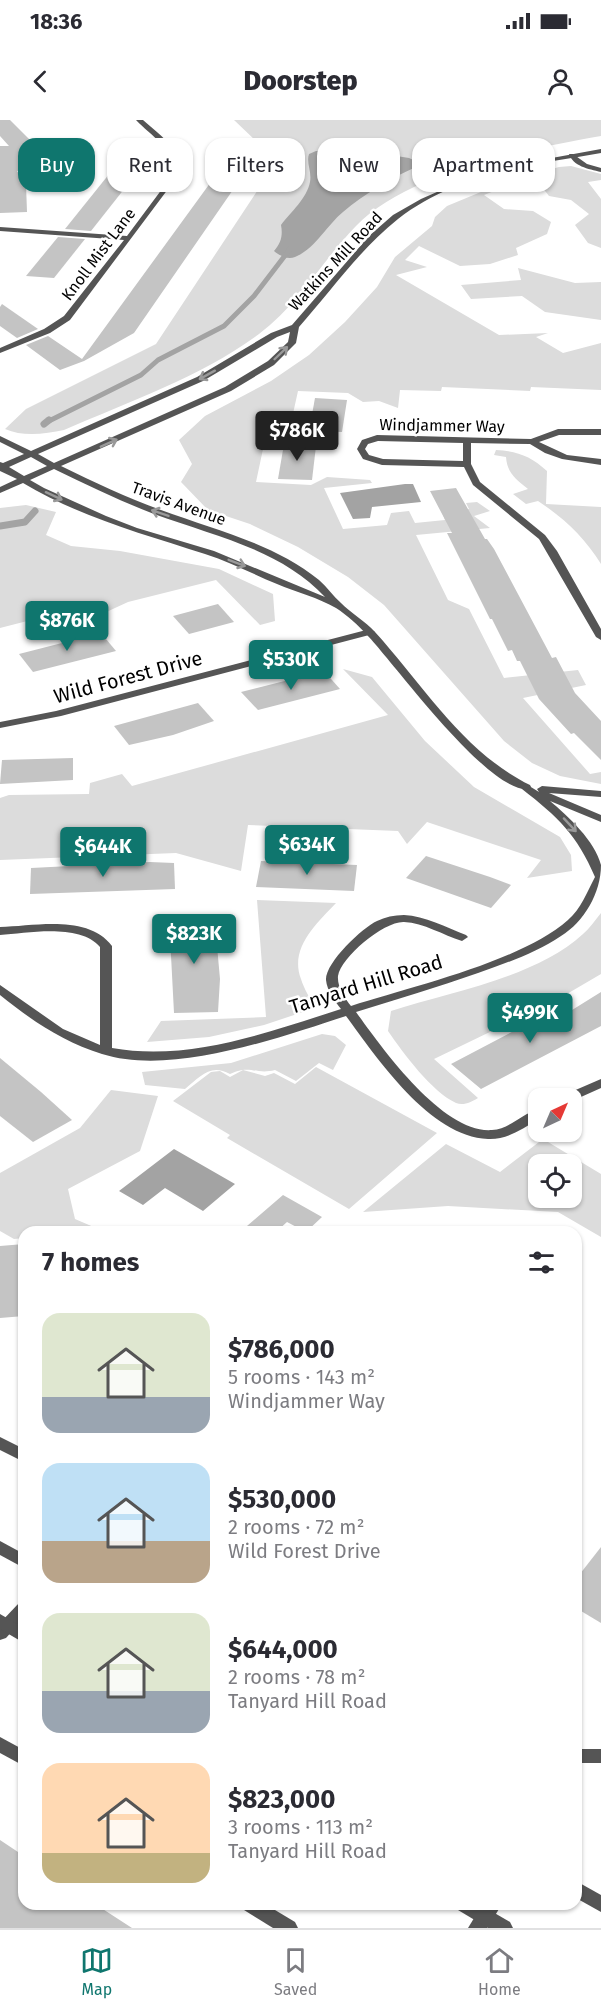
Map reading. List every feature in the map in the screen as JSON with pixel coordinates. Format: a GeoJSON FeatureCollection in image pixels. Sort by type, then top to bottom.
{"type":"FeatureCollection","features":[{"type":"Feature","properties":{"kind":"street","name":"Knoll Mist Lane"},"geometry":{"type":"LineString","coordinates":[[0,351],[61,323],[84,298],[178,169],[173,154],[139,120]]}},
{"type":"Feature","properties":{"kind":"street","name":"Watkins Mill Road"},"geometry":{"type":"LineString","coordinates":[[1,467],[200,379],[274,335],[295,327],[372,238],[410,208],[454,186],[489,173],[571,155],[601,151]]}},
{"type":"Feature","properties":{"kind":"street"},"geometry":{"type":"LineString","coordinates":[[571,155],[575,161],[601,170]]}},
{"type":"Feature","properties":{"kind":"street"},"geometry":{"type":"LineString","coordinates":[[0,229],[128,238]]}},
{"type":"Feature","properties":{"kind":"street","name":"Watkins Mill Road"},"geometry":{"type":"LineString","coordinates":[[0,490],[205,400],[248,378],[271,363],[292,343],[295,327]]}},
{"type":"Feature","properties":{"kind":"street","name":"Windjammer Way"},"geometry":{"type":"LineString","coordinates":[[467,464],[382,462],[366,457],[361,449],[364,442],[377,438],[532,442],[558,432],[601,432]]}},
{"type":"Feature","properties":{"kind":"street","name":"Travis Avenue"},"geometry":{"type":"LineString","coordinates":[[0,439],[105,491],[157,513],[254,545],[308,573],[339,606],[370,632],[473,751],[508,778],[601,819]]}},
{"type":"Feature","properties":{"kind":"street"},"geometry":{"type":"LineString","coordinates":[[467,440],[467,464],[476,483],[542,537],[601,637]]}},
{"type":"Feature","properties":{"kind":"street","name":"Windjammer Way"},"geometry":{"type":"LineString","coordinates":[[532,442],[542,450],[564,458],[601,462]]}},
{"type":"Feature","properties":{"kind":"street","name":"Travis Avenue"},"geometry":{"type":"LineString","coordinates":[[1,467],[102,518],[211,553],[339,606]]}},
{"type":"Feature","properties":{"kind":"street","name":"Wild Forest Drive"},"geometry":{"type":"LineString","coordinates":[[0,725],[69,711],[370,632]]}},
{"type":"Feature","properties":{"kind":"street"},"geometry":{"type":"LineString","coordinates":[[526,787],[601,794]]}},
{"type":"Feature","properties":{"kind":"street"},"geometry":{"type":"LineString","coordinates":[[526,787],[572,826],[592,853],[601,877]]}},
{"type":"Feature","properties":{"kind":"street","name":"Tanyard Hill Road"},"geometry":{"type":"LineString","coordinates":[[0,989],[39,1020],[58,1031],[106,1051],[129,1055],[193,1053],[229,1046],[348,1010],[452,977],[544,942],[573,922],[590,900],[601,877]]}},
{"type":"Feature","properties":{"kind":"street"},"geometry":{"type":"LineString","coordinates":[[462,937],[403,918],[380,922],[370,928],[339,963],[333,975],[333,985],[348,1010],[394,1072],[417,1095],[458,1125],[480,1134],[493,1135],[514,1128],[528,1120]]}},
{"type":"Feature","properties":{"kind":"street"},"geometry":{"type":"LineString","coordinates":[[0,932],[76,929],[96,934],[103,940],[106,946],[106,1051]]}},
{"type":"Feature","properties":{"kind":"street"},"geometry":{"type":"LineString","coordinates":[[582,1092],[601,1083]]}},
{"type":"Feature","properties":{"kind":"street"},"geometry":{"type":"LineString","coordinates":[[0,1443],[18,1453]]}},
{"type":"Feature","properties":{"kind":"street"},"geometry":{"type":"LineString","coordinates":[[0,1547],[18,1558]]}},
{"type":"Feature","properties":{"kind":"street"},"geometry":{"type":"LineString","coordinates":[[18,1613],[2,1626],[18,1633]]}},
{"type":"Feature","properties":{"kind":"street"},"geometry":{"type":"LineString","coordinates":[[0,1744],[18,1755]]}},
{"type":"Feature","properties":{"kind":"street"},"geometry":{"type":"LineString","coordinates":[[582,1756],[601,1756]]}},
{"type":"Feature","properties":{"kind":"street"},"geometry":{"type":"LineString","coordinates":[[582,1893],[601,1904]]}},
{"type":"Feature","properties":{"kind":"street"},"geometry":{"type":"LineString","coordinates":[[260,1910],[289,1928]]}},
{"type":"Feature","properties":{"kind":"street"},"geometry":{"type":"LineString","coordinates":[[485,1916],[504,1928]]}},
{"type":"Feature","properties":{"kind":"shaded area"},"geometry":{"type":"Polygon","coordinates":[[[234,120],[601,120],[601,136],[555,145],[555,138],[412,138],[412,189],[379,207],[356,226],[298,296],[259,334],[189,376],[64,430],[27,434],[5,429],[26,409],[156,344],[257,192],[305,192],[305,138],[253,138],[234,120]]]}},
{"type":"Feature","properties":{"kind":"shaded area"},"geometry":{"type":"Polygon","coordinates":[[[316,151],[317,192],[370,192],[337,217],[309,248],[295,257],[281,256],[274,251],[281,239],[281,225],[308,188],[309,154],[316,151]]]}},
{"type":"Feature","properties":{"kind":"shaded area"},"geometry":{"type":"Polygon","coordinates":[[[400,157],[412,159],[412,169],[400,175],[400,157]]]}},
{"type":"Feature","properties":{"kind":"shaded area"},"geometry":{"type":"Polygon","coordinates":[[[571,166],[601,174],[601,180],[588,182],[601,199],[601,248],[588,243],[575,225],[589,214],[571,200],[549,196],[546,192],[555,192],[555,168],[571,166]]]}},
{"type":"Feature","properties":{"kind":"shaded area"},"geometry":{"type":"Polygon","coordinates":[[[481,192],[492,192],[484,195],[504,209],[533,211],[551,222],[547,234],[516,248],[518,255],[490,264],[460,266],[419,246],[405,260],[427,267],[396,275],[499,335],[548,333],[536,337],[563,353],[601,343],[601,390],[531,387],[530,391],[442,387],[441,391],[400,390],[398,408],[379,401],[363,402],[348,393],[298,391],[288,436],[266,435],[256,482],[311,485],[327,477],[370,480],[372,483],[324,488],[343,529],[387,525],[391,513],[409,511],[415,523],[445,520],[442,512],[469,509],[466,503],[477,502],[490,511],[474,516],[490,528],[416,535],[448,600],[469,609],[504,678],[578,670],[586,685],[523,698],[590,774],[601,772],[601,784],[560,776],[532,763],[504,741],[384,605],[348,577],[298,547],[250,524],[208,510],[181,482],[192,464],[179,440],[205,416],[271,381],[309,355],[345,322],[377,287],[395,257],[432,226],[435,217],[447,206],[481,192]]]}},
{"type":"Feature","properties":{"kind":"shaded area"},"geometry":{"type":"Polygon","coordinates":[[[518,268],[575,283],[601,282],[601,320],[545,312],[522,296],[471,299],[461,285],[521,280],[518,268]]]}},
{"type":"Feature","properties":{"kind":"shaded area"},"geometry":{"type":"Polygon","coordinates":[[[496,450],[523,455],[547,471],[546,504],[601,507],[601,564],[581,537],[557,514],[538,501],[526,504],[513,494],[528,489],[510,472],[506,457],[494,455],[496,450]]]}},
{"type":"Feature","properties":{"kind":"shaded area"},"geometry":{"type":"Polygon","coordinates":[[[413,484],[421,502],[372,507],[370,518],[353,519],[340,493],[413,484]]]}},
{"type":"Feature","properties":{"kind":"shaded area"},"geometry":{"type":"Polygon","coordinates":[[[26,505],[56,512],[46,535],[71,546],[120,551],[219,569],[273,594],[275,621],[260,625],[216,580],[128,602],[89,620],[35,619],[0,628],[0,508],[26,505]]]}},
{"type":"Feature","properties":{"kind":"shaded area"},"geometry":{"type":"Polygon","coordinates":[[[343,669],[372,677],[425,741],[474,787],[560,837],[571,855],[572,871],[527,878],[541,860],[427,822],[407,844],[398,831],[248,825],[241,871],[176,853],[0,860],[0,798],[9,795],[89,794],[90,783],[122,774],[132,786],[388,715],[343,669]]]}},
{"type":"Feature","properties":{"kind":"shaded area"},"geometry":{"type":"Polygon","coordinates":[[[257,900],[336,903],[313,928],[299,957],[298,968],[301,979],[315,1008],[264,1025],[209,1037],[147,1042],[161,1021],[266,1017],[257,900]]]}},
{"type":"Feature","properties":{"kind":"shaded area"},"geometry":{"type":"Polygon","coordinates":[[[601,913],[601,974],[560,998],[434,1059],[478,1098],[462,1104],[447,1098],[419,1071],[388,1031],[391,1011],[492,982],[541,962],[583,934],[601,913]]]}},
{"type":"Feature","properties":{"kind":"shaded area"},"geometry":{"type":"Polygon","coordinates":[[[322,1034],[335,1036],[346,1045],[333,1070],[319,1063],[296,1081],[275,1070],[243,1070],[230,1074],[217,1070],[206,1073],[185,1089],[145,1085],[142,1072],[231,1063],[322,1034]]]}},
{"type":"Feature","properties":{"kind":"shaded area"},"geometry":{"type":"Polygon","coordinates":[[[316,1067],[437,1133],[349,1209],[227,1138],[230,1135],[173,1101],[211,1072],[220,1071],[230,1077],[243,1070],[265,1076],[274,1073],[295,1084],[316,1067]]]}},
{"type":"Feature","properties":{"kind":"shaded area"},"geometry":{"type":"Polygon","coordinates":[[[111,1090],[158,1096],[140,1151],[68,1189],[75,1219],[91,1226],[18,1226],[18,1239],[14,1239],[0,1231],[0,1173],[80,1128],[111,1090]]]}},
{"type":"Feature","properties":{"kind":"shaded area"},"geometry":{"type":"Polygon","coordinates":[[[539,1142],[548,1142],[568,1154],[528,1154],[528,1208],[582,1208],[582,1163],[601,1174],[601,1237],[558,1212],[448,1206],[363,1212],[446,1144],[500,1172],[539,1142]]]}},
{"type":"Feature","properties":{"kind":"shaded area"},"geometry":{"type":"Polygon","coordinates":[[[174,1149],[235,1184],[203,1211],[165,1188],[143,1205],[119,1191],[174,1149]]]}},
{"type":"Feature","properties":{"kind":"building"},"geometry":{"type":"Polygon","coordinates":[[[0,120],[10,120],[28,138],[18,138],[17,171],[18,192],[26,192],[27,212],[0,213],[0,146],[9,146],[0,136],[0,120]]]}},
{"type":"Feature","properties":{"kind":"building"},"geometry":{"type":"Polygon","coordinates":[[[107,177],[107,192],[122,192],[91,231],[65,229],[95,192],[107,177]]]}},
{"type":"Feature","properties":{"kind":"building"},"geometry":{"type":"Polygon","coordinates":[[[205,190],[205,192],[231,192],[134,333],[84,361],[60,370],[26,345],[48,336],[82,359],[205,190]]]}},
{"type":"Feature","properties":{"kind":"building"},"geometry":{"type":"Polygon","coordinates":[[[58,237],[85,239],[54,278],[26,276],[58,237]]]}},
{"type":"Feature","properties":{"kind":"building"},"geometry":{"type":"Polygon","coordinates":[[[2,304],[38,329],[17,338],[0,326],[2,304]]]}},
{"type":"Feature","properties":{"kind":"building"},"geometry":{"type":"Polygon","coordinates":[[[315,398],[347,400],[342,432],[309,431],[315,398]]]}},
{"type":"Feature","properties":{"kind":"building"},"geometry":{"type":"Polygon","coordinates":[[[284,444],[316,446],[312,480],[278,479],[284,444]]]}},
{"type":"Feature","properties":{"kind":"building"},"geometry":{"type":"Polygon","coordinates":[[[456,488],[485,539],[494,549],[552,658],[556,657],[575,693],[601,721],[601,760],[574,733],[571,734],[539,699],[520,661],[517,661],[512,650],[508,651],[490,619],[447,533],[452,533],[430,491],[456,488]]]}},
{"type":"Feature","properties":{"kind":"building"},"geometry":{"type":"Polygon","coordinates":[[[218,604],[234,622],[189,634],[173,616],[218,604]]]}},
{"type":"Feature","properties":{"kind":"building"},"geometry":{"type":"Polygon","coordinates":[[[101,633],[116,651],[33,672],[19,654],[101,633]]]}},
{"type":"Feature","properties":{"kind":"building"},"geometry":{"type":"Polygon","coordinates":[[[324,671],[340,689],[258,710],[241,692],[324,671]]]}},
{"type":"Feature","properties":{"kind":"building"},"geometry":{"type":"Polygon","coordinates":[[[198,703],[214,721],[173,735],[129,745],[114,726],[198,703]]]}},
{"type":"Feature","properties":{"kind":"building"},"geometry":{"type":"Polygon","coordinates":[[[73,758],[73,780],[0,784],[2,760],[73,758]]]}},
{"type":"Feature","properties":{"kind":"building"},"geometry":{"type":"Polygon","coordinates":[[[426,856],[511,885],[491,908],[406,878],[426,856]]]}},
{"type":"Feature","properties":{"kind":"building"},"geometry":{"type":"Polygon","coordinates":[[[261,861],[357,865],[354,891],[256,887],[261,861]]]}},
{"type":"Feature","properties":{"kind":"building"},"geometry":{"type":"Polygon","coordinates":[[[150,862],[174,863],[175,889],[30,894],[31,868],[150,862]]]}},
{"type":"Feature","properties":{"kind":"building"},"geometry":{"type":"Polygon","coordinates":[[[211,915],[220,979],[218,1012],[174,1013],[169,917],[211,915]]]}},
{"type":"Feature","properties":{"kind":"building"},"geometry":{"type":"Polygon","coordinates":[[[601,992],[601,1026],[481,1089],[451,1064],[548,1013],[556,1020],[601,992]]]}},
{"type":"Feature","properties":{"kind":"building"},"geometry":{"type":"Polygon","coordinates":[[[0,1058],[72,1120],[33,1142],[0,1116],[0,1058]]]}},
{"type":"Feature","properties":{"kind":"building"},"geometry":{"type":"Polygon","coordinates":[[[283,1195],[322,1217],[312,1226],[295,1226],[287,1222],[283,1226],[247,1226],[283,1195]]]}},
{"type":"Feature","properties":{"kind":"building"},"geometry":{"type":"Polygon","coordinates":[[[18,1244],[18,1316],[0,1318],[0,1246],[18,1244]]]}},
{"type":"Feature","properties":{"kind":"building"},"geometry":{"type":"Polygon","coordinates":[[[601,1547],[601,1623],[582,1612],[582,1571],[601,1547]]]}},
{"type":"Feature","properties":{"kind":"building"},"geometry":{"type":"Polygon","coordinates":[[[0,1840],[18,1852],[18,1910],[104,1910],[132,1928],[0,1928],[0,1840]]]}},
{"type":"Feature","properties":{"kind":"waterway"},"geometry":{"type":"LineString","coordinates":[[47,422],[141,375],[158,360],[224,326],[254,296],[290,249]]}},
{"type":"Feature","properties":{"kind":"waterway"},"geometry":{"type":"LineString","coordinates":[[44,424],[49,420]]}},
{"type":"Feature","properties":{"kind":"waterway"},"geometry":{"type":"LineString","coordinates":[[0,526],[25,522],[35,511]]}}]}
